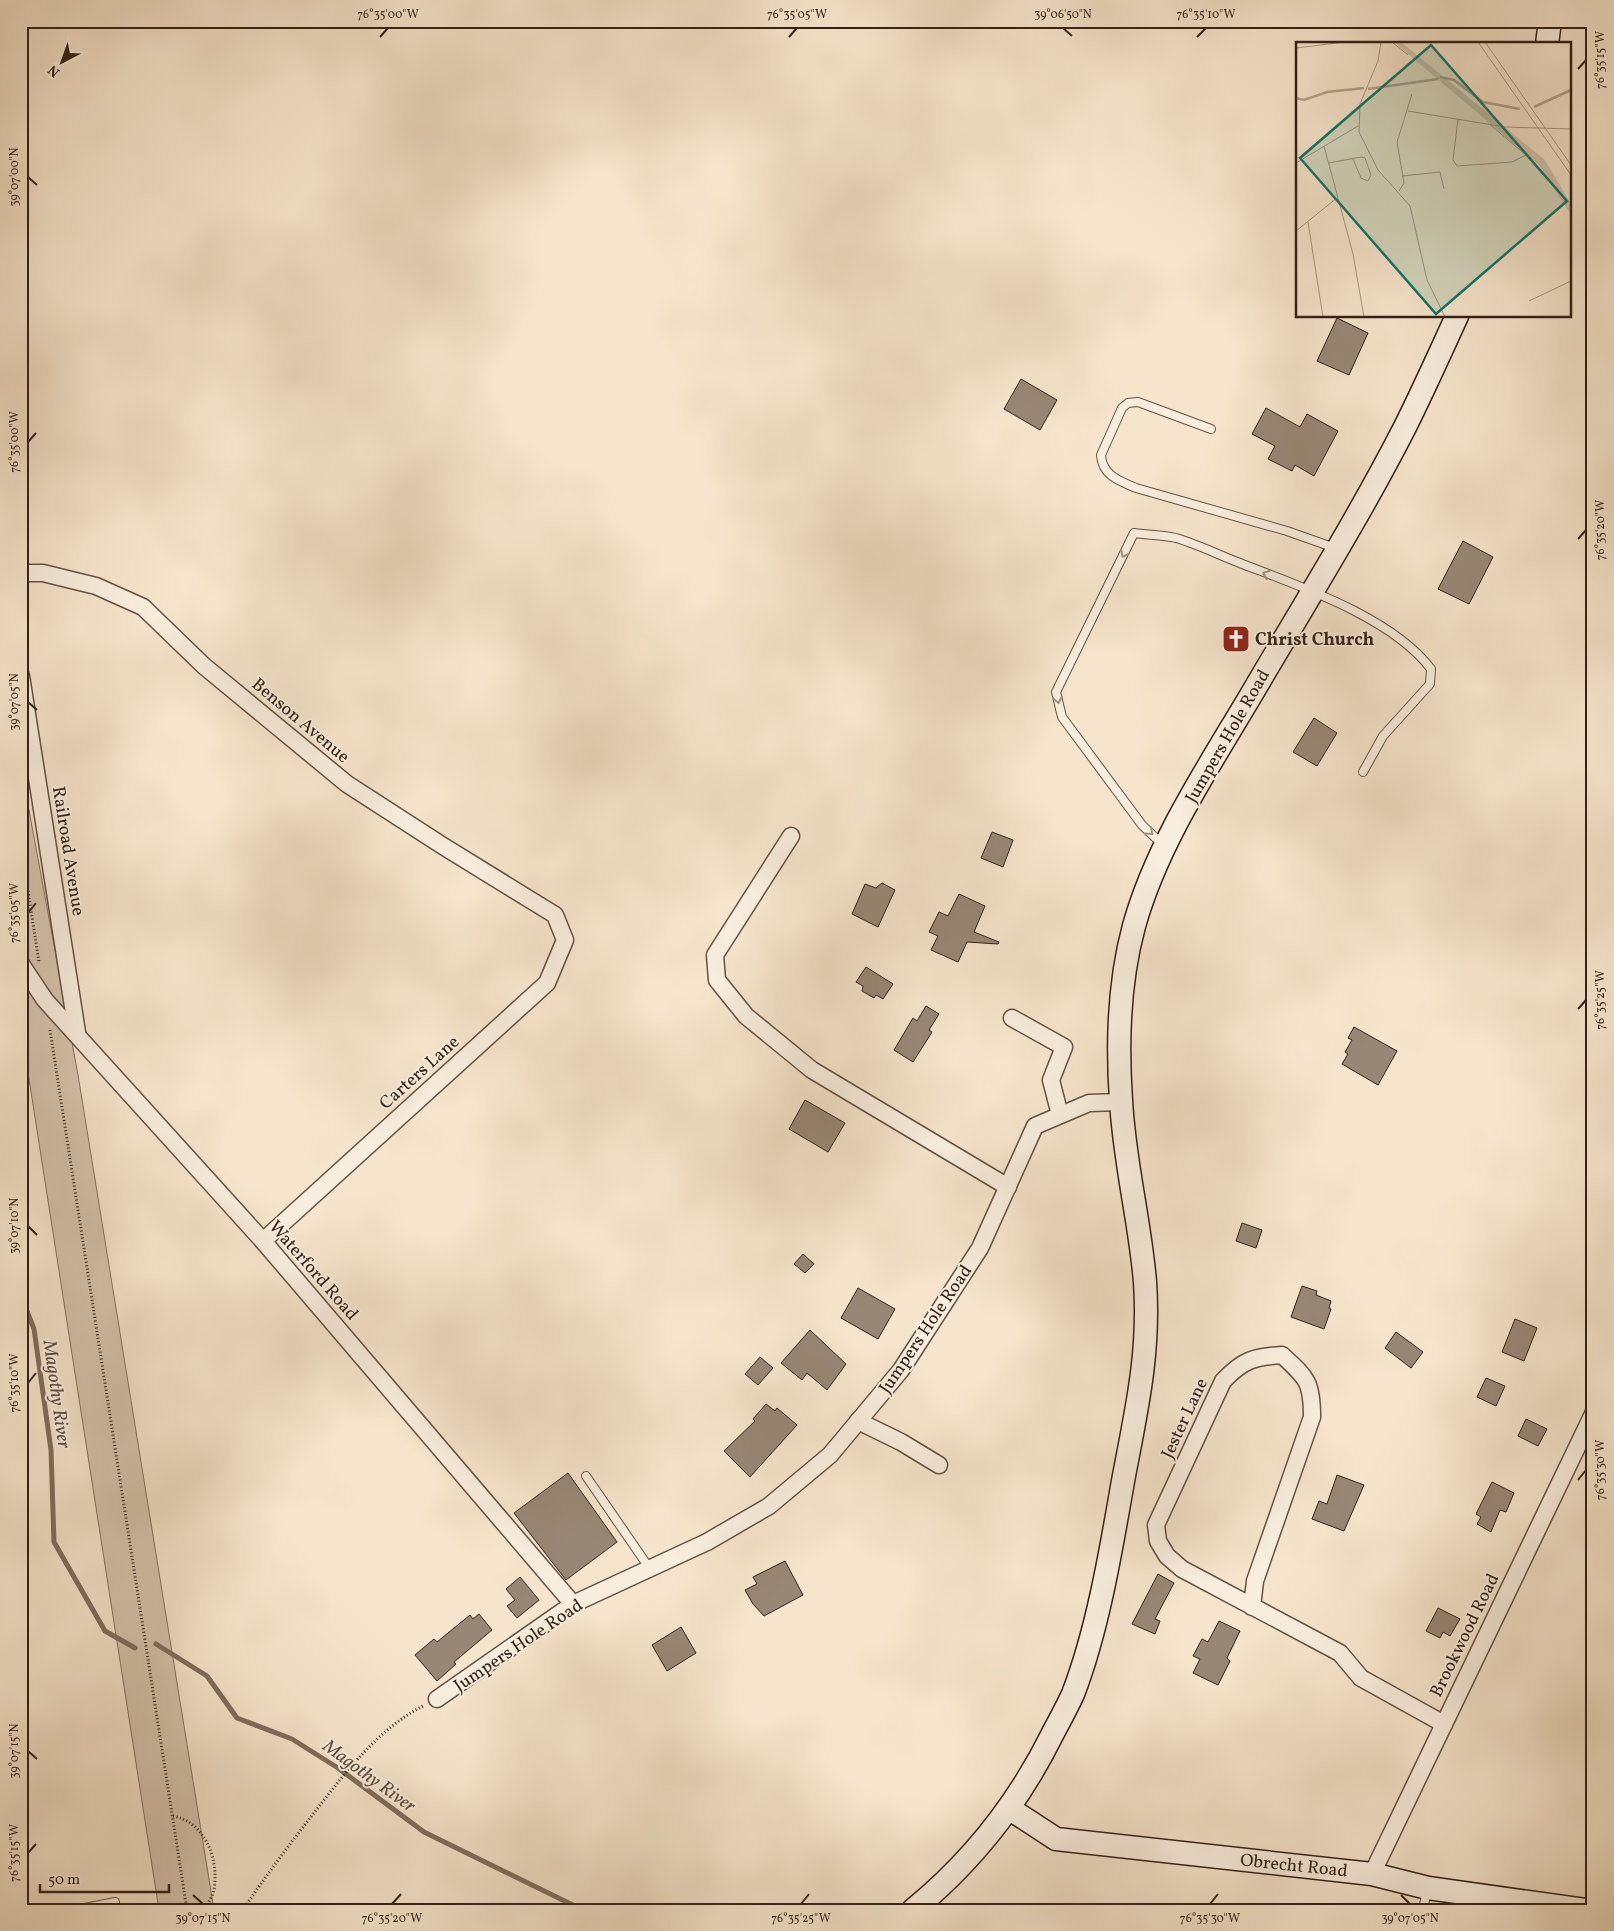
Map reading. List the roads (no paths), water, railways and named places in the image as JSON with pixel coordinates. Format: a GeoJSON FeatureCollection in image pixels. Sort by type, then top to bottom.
{"type":"FeatureCollection","features":[{"type":"Feature","properties":{"kind":"main road"},"geometry":{"type":"LineString","coordinates":[[1547,42],[1550,21]]}},
{"type":"Feature","properties":{"kind":"main road","name":"Jumpers Hole Road"},"geometry":{"type":"LineString","coordinates":[[913,1910],[971,1856],[1010,1808],[1028,1782],[1072,1695],[1090,1636],[1115,1527],[1144,1371],[1147,1328],[1145,1279],[1121,1102],[1120,1038],[1127,956],[1147,888],[1185,808],[1405,427],[1456,318]]}},
{"type":"Feature","properties":{"kind":"main road","name":"Obrecht Road"},"geometry":{"type":"LineString","coordinates":[[1010,1808],[1056,1839],[1372,1874],[1428,1888],[1547,1907],[1585,1910]]}},
{"type":"Feature","properties":{"kind":"street","name":"Benson Avenue"},"geometry":{"type":"LineString","coordinates":[[21,573],[43,573],[96,586],[143,607],[204,666],[347,784],[555,915]]}},
{"type":"Feature","properties":{"kind":"street","name":"Railroad Avenue"},"geometry":{"type":"LineString","coordinates":[[21,676],[76,1032]]}},
{"type":"Feature","properties":{"kind":"street"},"geometry":{"type":"LineString","coordinates":[[791,836],[714,955],[716,980],[746,1016],[812,1070],[1008,1187]]}},
{"type":"Feature","properties":{"kind":"street","name":"Carters Lane"},"geometry":{"type":"LineString","coordinates":[[263,1241],[547,983],[565,940],[555,915]]}},
{"type":"Feature","properties":{"kind":"street","name":"Waterford Road"},"geometry":{"type":"LineString","coordinates":[[21,964],[45,1000],[76,1032],[263,1241],[573,1604]]}},
{"type":"Feature","properties":{"kind":"street"},"geometry":{"type":"LineString","coordinates":[[1012,1018],[1064,1047],[1051,1080],[1060,1115]]}},
{"type":"Feature","properties":{"kind":"street","name":"Jumpers Hole Road"},"geometry":{"type":"LineString","coordinates":[[437,1699],[573,1604],[707,1542],[769,1506],[830,1455],[901,1370],[975,1256],[1035,1126],[1089,1103],[1121,1102]]}},
{"type":"Feature","properties":{"kind":"street","name":"Jester Lane"},"geometry":{"type":"LineString","coordinates":[[1252,1607],[1255,1581],[1312,1417],[1312,1392],[1300,1372],[1282,1355],[1258,1356],[1238,1364],[1223,1381],[1156,1525],[1158,1541],[1167,1556],[1182,1569],[1252,1607],[1340,1653],[1361,1678],[1444,1724]]}},
{"type":"Feature","properties":{"kind":"street"},"geometry":{"type":"LineString","coordinates":[[858,1421],[901,1442],[939,1465]]}},
{"type":"Feature","properties":{"kind":"street","name":"Brookwood Road"},"geometry":{"type":"LineString","coordinates":[[1372,1874],[1590,1424]]}},
{"type":"Feature","properties":{"kind":"lane"},"geometry":{"type":"LineString","coordinates":[[1211,429],[1138,402],[1128,403],[1122,408],[1101,455],[1101,463],[1112,476],[1136,488],[1287,530],[1336,549]]}},
{"type":"Feature","properties":{"kind":"lane"},"geometry":{"type":"LineString","coordinates":[[1166,847],[1142,825],[1062,717],[1056,692],[1134,533],[1176,538],[1312,591],[1366,619],[1408,645],[1431,669],[1430,684],[1383,736],[1363,772]]}},
{"type":"Feature","properties":{"kind":"lane"},"geometry":{"type":"LineString","coordinates":[[586,1476],[650,1569]]}},
{"type":"Feature","properties":{"kind":"lane"},"geometry":{"type":"LineString","coordinates":[[1423,1910],[1428,1888]]}},
{"type":"Feature","properties":{"kind":"lane"},"geometry":{"type":"LineString","coordinates":[[75,1910],[115,1902]]}},
{"type":"Feature","properties":{"kind":"waterway","name":"Magothy River"},"geometry":{"type":"LineString","coordinates":[[21,1296],[34,1329],[51,1450],[54,1542],[105,1631],[135,1648]]}},
{"type":"Feature","properties":{"kind":"waterway","name":"Magothy River"},"geometry":{"type":"LineString","coordinates":[[156,1644],[207,1676],[237,1718],[292,1739],[338,1768],[424,1832],[583,1910]]}},
{"type":"Feature","properties":{"kind":"place","name":"Christ Church"},"geometry":{"type":"Point","coordinates":[1236,639]}}]}
